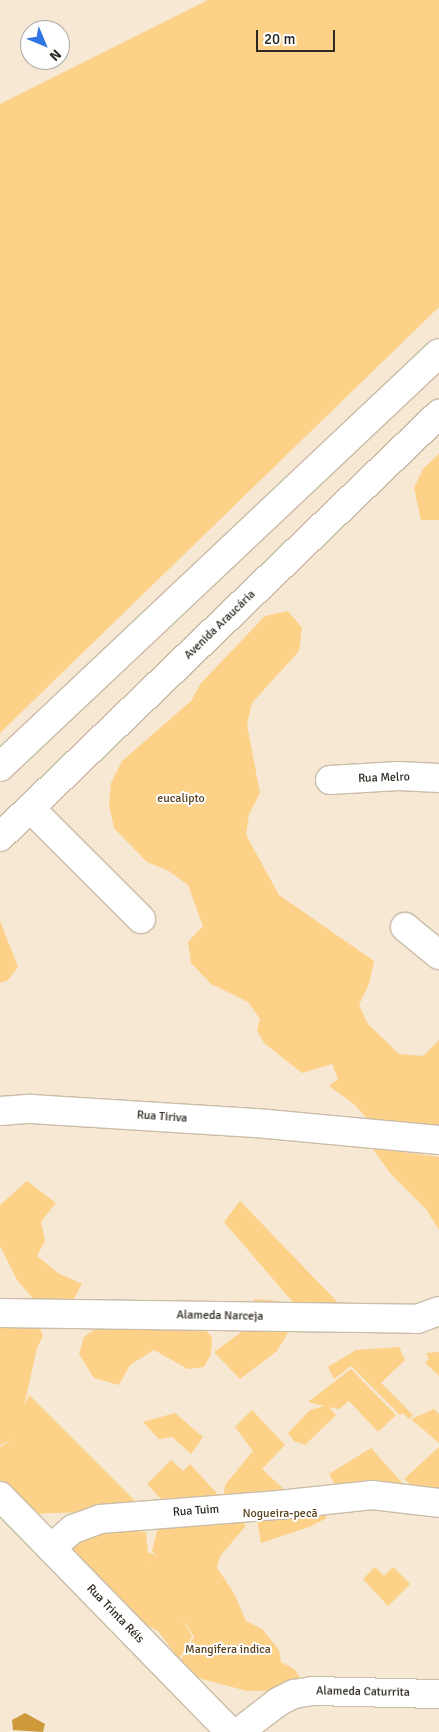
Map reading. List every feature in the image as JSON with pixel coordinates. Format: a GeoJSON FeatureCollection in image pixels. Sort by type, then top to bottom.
{"type":"FeatureCollection","features":[{"type":"Feature","properties":{"kind":"street"},"geometry":{"type":"LineString","coordinates":[[0,768],[439,353]]}},
{"type":"Feature","properties":{"kind":"street","name":"Avenida Araucária"},"geometry":{"type":"LineString","coordinates":[[0,837],[439,414]]}},
{"type":"Feature","properties":{"kind":"street","name":"Rua Melro"},"geometry":{"type":"LineString","coordinates":[[330,780],[398,776],[439,778]]}},
{"type":"Feature","properties":{"kind":"street"},"geometry":{"type":"LineString","coordinates":[[30,808],[141,919]]}},
{"type":"Feature","properties":{"kind":"street"},"geometry":{"type":"LineString","coordinates":[[405,927],[439,955]]}},
{"type":"Feature","properties":{"kind":"street","name":"Rua Tiriva"},"geometry":{"type":"LineString","coordinates":[[0,1111],[31,1109],[324,1129],[439,1140]]}},
{"type":"Feature","properties":{"kind":"street","name":"Alameda Narceja"},"geometry":{"type":"LineString","coordinates":[[0,1313],[417,1319],[439,1311]]}},
{"type":"Feature","properties":{"kind":"street","name":"Rua Tuim"},"geometry":{"type":"LineString","coordinates":[[51,1548],[73,1529],[100,1518],[372,1495],[439,1503]]}},
{"type":"Feature","properties":{"kind":"street","name":"Rua Trinta Réis"},"geometry":{"type":"LineString","coordinates":[[0,1496],[230,1732]]}},
{"type":"Feature","properties":{"kind":"street","name":"Alameda Caturrita"},"geometry":{"type":"LineString","coordinates":[[239,1732],[278,1702],[294,1694],[313,1691],[439,1694]]}},
{"type":"Feature","properties":{"kind":"green space"},"geometry":{"type":"Polygon","coordinates":[[[208,0],[439,0],[439,307],[0,733],[0,104],[208,0]]]}},
{"type":"Feature","properties":{"kind":"green space"},"geometry":{"type":"Polygon","coordinates":[[[439,454],[439,520],[421,520],[414,488],[423,469],[439,454]]]}},
{"type":"Feature","properties":{"kind":"green space","name":"eucalipto"},"geometry":{"type":"Polygon","coordinates":[[[288,611],[302,628],[299,651],[252,703],[247,725],[260,793],[249,814],[246,835],[279,895],[374,961],[369,984],[359,1005],[368,1024],[399,1054],[423,1056],[439,1040],[439,1140],[375,1127],[354,1104],[329,1086],[338,1079],[332,1064],[302,1073],[264,1043],[257,1030],[260,1019],[248,1002],[211,984],[191,963],[188,942],[203,926],[188,885],[169,871],[147,862],[114,828],[109,805],[111,783],[122,761],[191,701],[201,683],[265,616],[288,611]]]}},
{"type":"Feature","properties":{"kind":"green space"},"geometry":{"type":"Polygon","coordinates":[[[0,921],[18,967],[8,980],[0,983],[0,921]]]}},
{"type":"Feature","properties":{"kind":"green space"},"geometry":{"type":"Polygon","coordinates":[[[372,1148],[439,1157],[439,1230],[426,1209],[391,1174],[372,1148]]]}},
{"type":"Feature","properties":{"kind":"green space"},"geometry":{"type":"Polygon","coordinates":[[[27,1181],[56,1203],[41,1222],[45,1241],[37,1256],[58,1273],[82,1284],[72,1302],[37,1303],[17,1280],[0,1246],[0,1205],[27,1181]]]}},
{"type":"Feature","properties":{"kind":"green space"},"geometry":{"type":"Polygon","coordinates":[[[240,1201],[346,1311],[297,1307],[224,1222],[240,1201]]]}},
{"type":"Feature","properties":{"kind":"green space"},"geometry":{"type":"Polygon","coordinates":[[[255,1299],[279,1301],[292,1326],[277,1351],[240,1379],[214,1352],[247,1328],[244,1313],[255,1299]]]}},
{"type":"Feature","properties":{"kind":"green space"},"geometry":{"type":"Polygon","coordinates":[[[105,1322],[137,1329],[174,1323],[206,1330],[212,1338],[211,1354],[204,1367],[188,1369],[154,1350],[130,1365],[119,1385],[94,1378],[79,1354],[84,1337],[105,1322]]]}},
{"type":"Feature","properties":{"kind":"green space"},"geometry":{"type":"Polygon","coordinates":[[[39,1325],[43,1336],[37,1348],[24,1407],[29,1395],[144,1510],[26,1514],[0,1488],[0,1447],[13,1439],[0,1445],[0,1326],[39,1325]]]}},
{"type":"Feature","properties":{"kind":"green space"},"geometry":{"type":"Polygon","coordinates":[[[399,1347],[405,1360],[381,1383],[413,1415],[409,1419],[403,1413],[400,1415],[351,1366],[334,1379],[328,1367],[356,1350],[399,1347]]]}},
{"type":"Feature","properties":{"kind":"green space"},"geometry":{"type":"Polygon","coordinates":[[[439,1352],[439,1376],[425,1363],[429,1359],[426,1353],[439,1352]]]}},
{"type":"Feature","properties":{"kind":"green space"},"geometry":{"type":"Polygon","coordinates":[[[351,1369],[396,1415],[378,1432],[349,1401],[339,1409],[329,1407],[336,1415],[305,1445],[294,1441],[288,1433],[310,1410],[324,1406],[308,1402],[351,1369]]]}},
{"type":"Feature","properties":{"kind":"green space"},"geometry":{"type":"Polygon","coordinates":[[[434,1409],[439,1414],[439,1443],[411,1419],[434,1409]]]}},
{"type":"Feature","properties":{"kind":"green space","name":"Nogueira-pecã"},"geometry":{"type":"Polygon","coordinates":[[[252,1410],[285,1445],[262,1469],[290,1495],[309,1490],[327,1518],[309,1527],[261,1543],[257,1519],[224,1494],[225,1485],[253,1451],[235,1427],[252,1410]]]}},
{"type":"Feature","properties":{"kind":"green space"},"geometry":{"type":"Polygon","coordinates":[[[175,1413],[203,1437],[191,1454],[172,1437],[159,1439],[143,1422],[175,1413]]]}},
{"type":"Feature","properties":{"kind":"green space"},"geometry":{"type":"Polygon","coordinates":[[[439,1447],[439,1498],[423,1495],[404,1479],[439,1447]]]}},
{"type":"Feature","properties":{"kind":"green space"},"geometry":{"type":"Polygon","coordinates":[[[371,1448],[404,1485],[341,1495],[329,1474],[371,1448]]]}},
{"type":"Feature","properties":{"kind":"green space"},"geometry":{"type":"Polygon","coordinates":[[[171,1460],[183,1471],[190,1464],[222,1499],[170,1509],[147,1484],[171,1460]]]}},
{"type":"Feature","properties":{"kind":"green space","name":"Mangifera indica"},"geometry":{"type":"Polygon","coordinates":[[[244,1519],[245,1527],[220,1556],[217,1568],[234,1593],[246,1621],[262,1629],[279,1650],[281,1662],[294,1669],[309,1690],[247,1691],[195,1677],[180,1661],[194,1637],[182,1617],[192,1637],[179,1659],[158,1631],[96,1599],[62,1542],[103,1526],[146,1532],[149,1565],[148,1552],[157,1556],[152,1551],[157,1531],[174,1520],[244,1519]]]}},
{"type":"Feature","properties":{"kind":"green space"},"geometry":{"type":"Polygon","coordinates":[[[375,1567],[384,1576],[393,1567],[410,1584],[388,1606],[363,1579],[375,1567]]]}},
{"type":"Feature","properties":{"kind":"shaded area"},"geometry":{"type":"Polygon","coordinates":[[[25,1713],[45,1724],[43,1732],[13,1730],[12,1720],[25,1713]]]}}]}
